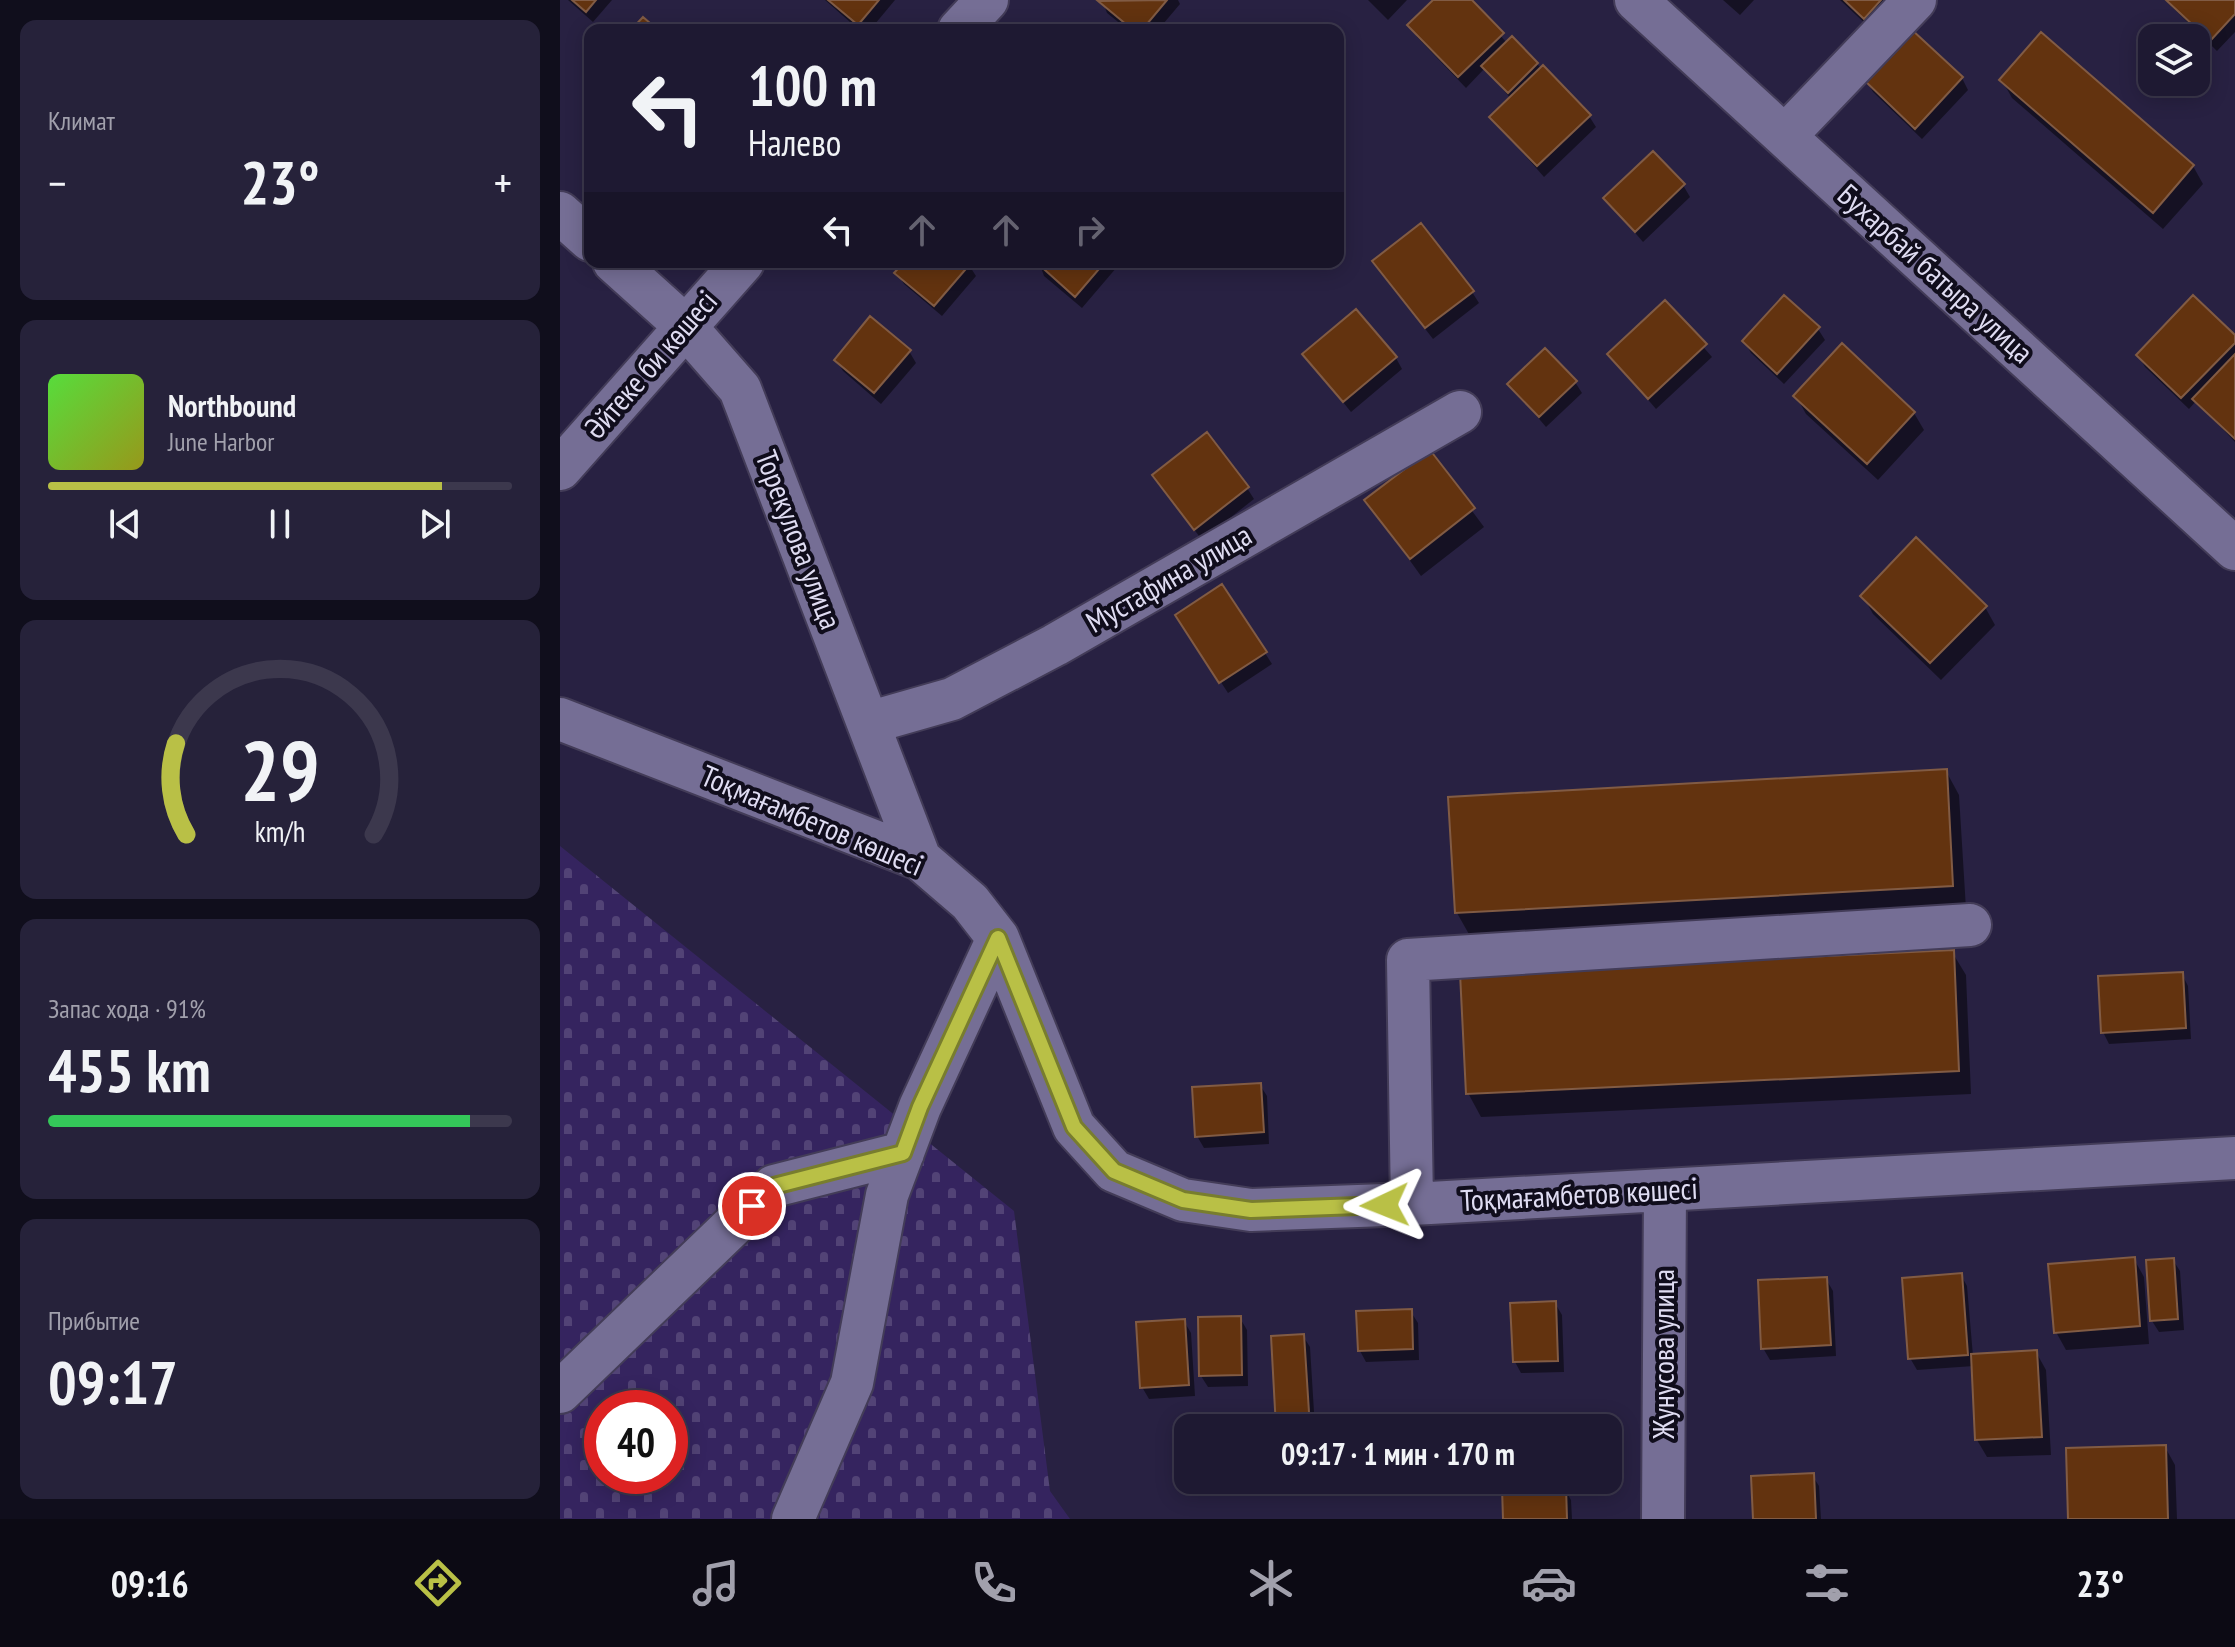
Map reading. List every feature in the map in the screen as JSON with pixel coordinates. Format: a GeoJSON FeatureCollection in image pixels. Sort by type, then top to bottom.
{"type":"FeatureCollection","features":[{"type":"Feature","properties":{"kind":"street","name":"Бухарбай батыра улица"},"geometry":{"type":"LineString","coordinates":[[1636,0],[2235,549]]}},
{"type":"Feature","properties":{"kind":"street"},"geometry":{"type":"LineString","coordinates":[[1785,136],[1915,0]]}},
{"type":"Feature","properties":{"kind":"street"},"geometry":{"type":"LineString","coordinates":[[560,213],[584,235]]}},
{"type":"Feature","properties":{"kind":"street","name":"Торекулова улица"},"geometry":{"type":"LineString","coordinates":[[621,268],[684,325],[740,389],[920,859]]}},
{"type":"Feature","properties":{"kind":"street","name":"Әйтеке би көшесі"},"geometry":{"type":"LineString","coordinates":[[560,469],[737,268]]}},
{"type":"Feature","properties":{"kind":"street","name":"Мустафина улица"},"geometry":{"type":"LineString","coordinates":[[868,723],[952,699],[1055,645],[1460,412]]}},
{"type":"Feature","properties":{"kind":"street","name":"Тоқмағамбетов көшесі"},"geometry":{"type":"LineString","coordinates":[[560,719],[920,859],[970,902],[998,938],[1074,1127],[1114,1171],[1183,1200],[1251,1210],[1412,1204],[2235,1158]]}},
{"type":"Feature","properties":{"kind":"street"},"geometry":{"type":"LineString","coordinates":[[1412,1204],[1408,960],[1970,925]]}},
{"type":"Feature","properties":{"kind":"street"},"geometry":{"type":"LineString","coordinates":[[793,1519],[852,1383],[887,1195],[920,1107],[998,938]]}},
{"type":"Feature","properties":{"kind":"street"},"geometry":{"type":"LineString","coordinates":[[560,1392],[774,1186],[903,1153]]}},
{"type":"Feature","properties":{"kind":"street","name":"Жунусова улица"},"geometry":{"type":"LineString","coordinates":[[1663,1519],[1665,1190]]}},
{"type":"Feature","properties":{"kind":"green space"},"geometry":{"type":"Polygon","coordinates":[[[560,846],[1014,1211],[1050,1491],[1070,1519],[560,1519],[560,846]]]}},
{"type":"Feature","properties":{"kind":"building"},"geometry":{"type":"Polygon","coordinates":[[[572,0],[596,0],[586,12],[572,0]]]}},
{"type":"Feature","properties":{"kind":"building"},"geometry":{"type":"Polygon","coordinates":[[[828,0],[879,0],[857,24],[828,0]]]}},
{"type":"Feature","properties":{"kind":"building"},"geometry":{"type":"Polygon","coordinates":[[[1167,0],[1147,24],[1126,24],[1098,1],[1167,0]]]}},
{"type":"Feature","properties":{"kind":"building"},"geometry":{"type":"Polygon","coordinates":[[[1433,0],[1472,0],[1504,33],[1458,77],[1407,25],[1433,0]]]}},
{"type":"Feature","properties":{"kind":"building"},"geometry":{"type":"Polygon","coordinates":[[[1844,0],[1881,0],[1864,19],[1844,0]]]}},
{"type":"Feature","properties":{"kind":"building"},"geometry":{"type":"Polygon","coordinates":[[[2166,0],[2235,0],[2235,14],[2210,41],[2210,24],[2192,24],[2166,0]]]}},
{"type":"Feature","properties":{"kind":"building"},"geometry":{"type":"Polygon","coordinates":[[[643,17],[651,24],[637,24],[643,17]]]}},
{"type":"Feature","properties":{"kind":"building"},"geometry":{"type":"Polygon","coordinates":[[[1911,29],[1963,77],[1915,129],[1864,80],[1911,29]]]}},
{"type":"Feature","properties":{"kind":"building"},"geometry":{"type":"Polygon","coordinates":[[[2041,32],[2194,165],[2153,213],[1999,80],[2041,32]]]}},
{"type":"Feature","properties":{"kind":"building"},"geometry":{"type":"Polygon","coordinates":[[[1512,36],[1538,63],[1508,93],[1481,66],[1512,36]]]}},
{"type":"Feature","properties":{"kind":"building"},"geometry":{"type":"Polygon","coordinates":[[[1543,65],[1591,115],[1537,166],[1489,117],[1543,65]]]}},
{"type":"Feature","properties":{"kind":"building"},"geometry":{"type":"Polygon","coordinates":[[[1653,151],[1685,184],[1635,232],[1603,198],[1653,151]]]}},
{"type":"Feature","properties":{"kind":"building"},"geometry":{"type":"Polygon","coordinates":[[[1421,223],[1474,291],[1425,328],[1372,261],[1421,223]]]}},
{"type":"Feature","properties":{"kind":"building"},"geometry":{"type":"Polygon","coordinates":[[[899,268],[967,268],[934,306],[894,273],[899,268]]]}},
{"type":"Feature","properties":{"kind":"building"},"geometry":{"type":"Polygon","coordinates":[[[1043,268],[1100,268],[1075,297],[1043,268]]]}},
{"type":"Feature","properties":{"kind":"building"},"geometry":{"type":"Polygon","coordinates":[[[1784,295],[1820,327],[1777,374],[1742,341],[1784,295]]]}},
{"type":"Feature","properties":{"kind":"building"},"geometry":{"type":"Polygon","coordinates":[[[2193,295],[2235,335],[2235,343],[2181,398],[2136,355],[2193,295]]]}},
{"type":"Feature","properties":{"kind":"building"},"geometry":{"type":"Polygon","coordinates":[[[1665,300],[1707,344],[1648,399],[1607,354],[1665,300]]]}},
{"type":"Feature","properties":{"kind":"building"},"geometry":{"type":"Polygon","coordinates":[[[1356,309],[1397,357],[1343,402],[1302,354],[1356,309]]]}},
{"type":"Feature","properties":{"kind":"building"},"geometry":{"type":"Polygon","coordinates":[[[870,316],[911,350],[874,393],[834,360],[870,316]]]}},
{"type":"Feature","properties":{"kind":"building"},"geometry":{"type":"Polygon","coordinates":[[[1842,343],[1915,412],[1867,464],[1793,396],[1842,343]]]}},
{"type":"Feature","properties":{"kind":"building"},"geometry":{"type":"Polygon","coordinates":[[[1545,348],[1577,381],[1539,417],[1507,384],[1545,348]]]}},
{"type":"Feature","properties":{"kind":"building"},"geometry":{"type":"Polygon","coordinates":[[[2235,354],[2235,439],[2192,399],[2235,354]]]}},
{"type":"Feature","properties":{"kind":"building"},"geometry":{"type":"Polygon","coordinates":[[[1207,432],[1249,487],[1194,530],[1152,475],[1207,432]]]}},
{"type":"Feature","properties":{"kind":"building"},"geometry":{"type":"Polygon","coordinates":[[[1430,450],[1475,508],[1410,559],[1364,500],[1430,450]]]}},
{"type":"Feature","properties":{"kind":"building"},"geometry":{"type":"Polygon","coordinates":[[[1916,537],[1987,606],[1930,663],[1860,596],[1916,537]]]}},
{"type":"Feature","properties":{"kind":"building"},"geometry":{"type":"Polygon","coordinates":[[[1222,584],[1267,652],[1219,683],[1175,615],[1222,584]]]}},
{"type":"Feature","properties":{"kind":"building"},"geometry":{"type":"Polygon","coordinates":[[[1947,769],[1953,886],[1455,913],[1448,797],[1947,769]]]}},
{"type":"Feature","properties":{"kind":"building"},"geometry":{"type":"Polygon","coordinates":[[[1954,950],[1959,1071],[1466,1094],[1460,973],[1954,950]]]}},
{"type":"Feature","properties":{"kind":"building"},"geometry":{"type":"Polygon","coordinates":[[[2183,972],[2186,1028],[2101,1033],[2098,976],[2183,972]]]}},
{"type":"Feature","properties":{"kind":"building"},"geometry":{"type":"Polygon","coordinates":[[[1261,1083],[1264,1132],[1195,1137],[1192,1087],[1261,1083]]]}},
{"type":"Feature","properties":{"kind":"building"},"geometry":{"type":"Polygon","coordinates":[[[2135,1257],[2140,1326],[2054,1333],[2048,1264],[2135,1257]]]}},
{"type":"Feature","properties":{"kind":"building"},"geometry":{"type":"Polygon","coordinates":[[[2174,1258],[2178,1319],[2150,1321],[2146,1260],[2174,1258]]]}},
{"type":"Feature","properties":{"kind":"building"},"geometry":{"type":"Polygon","coordinates":[[[1962,1273],[1968,1355],[1908,1359],[1902,1278],[1962,1273]]]}},
{"type":"Feature","properties":{"kind":"building"},"geometry":{"type":"Polygon","coordinates":[[[1827,1277],[1831,1345],[1761,1349],[1758,1280],[1827,1277]]]}},
{"type":"Feature","properties":{"kind":"building"},"geometry":{"type":"Polygon","coordinates":[[[1556,1301],[1558,1361],[1513,1362],[1510,1303],[1556,1301]]]}},
{"type":"Feature","properties":{"kind":"building"},"geometry":{"type":"Polygon","coordinates":[[[1412,1309],[1413,1349],[1358,1351],[1356,1311],[1412,1309]]]}},
{"type":"Feature","properties":{"kind":"building"},"geometry":{"type":"Polygon","coordinates":[[[1241,1316],[1242,1375],[1199,1376],[1198,1317],[1241,1316]]]}},
{"type":"Feature","properties":{"kind":"building"},"geometry":{"type":"Polygon","coordinates":[[[1185,1319],[1189,1385],[1140,1388],[1136,1322],[1185,1319]]]}},
{"type":"Feature","properties":{"kind":"building"},"geometry":{"type":"Polygon","coordinates":[[[1304,1334],[1309,1414],[1275,1414],[1271,1336],[1304,1334]]]}},
{"type":"Feature","properties":{"kind":"building"},"geometry":{"type":"Polygon","coordinates":[[[2037,1350],[2042,1437],[1975,1440],[1971,1354],[2037,1350]]]}},
{"type":"Feature","properties":{"kind":"building"},"geometry":{"type":"Polygon","coordinates":[[[2166,1445],[2168,1519],[2068,1519],[2066,1448],[2166,1445]]]}},
{"type":"Feature","properties":{"kind":"building"},"geometry":{"type":"Polygon","coordinates":[[[1814,1473],[1816,1519],[1753,1519],[1751,1476],[1814,1473]]]}},
{"type":"Feature","properties":{"kind":"building"},"geometry":{"type":"Polygon","coordinates":[[[1502,1494],[1566,1494],[1567,1519],[1503,1519],[1502,1494]]]}},
{"type":"Feature","properties":{"kind":"route"},"geometry":{"type":"LineString","coordinates":[[752,1206],[774,1186],[903,1153],[920,1107],[998,938],[1074,1127],[1114,1171],[1183,1200],[1251,1210],[1385,1205]]}}]}
